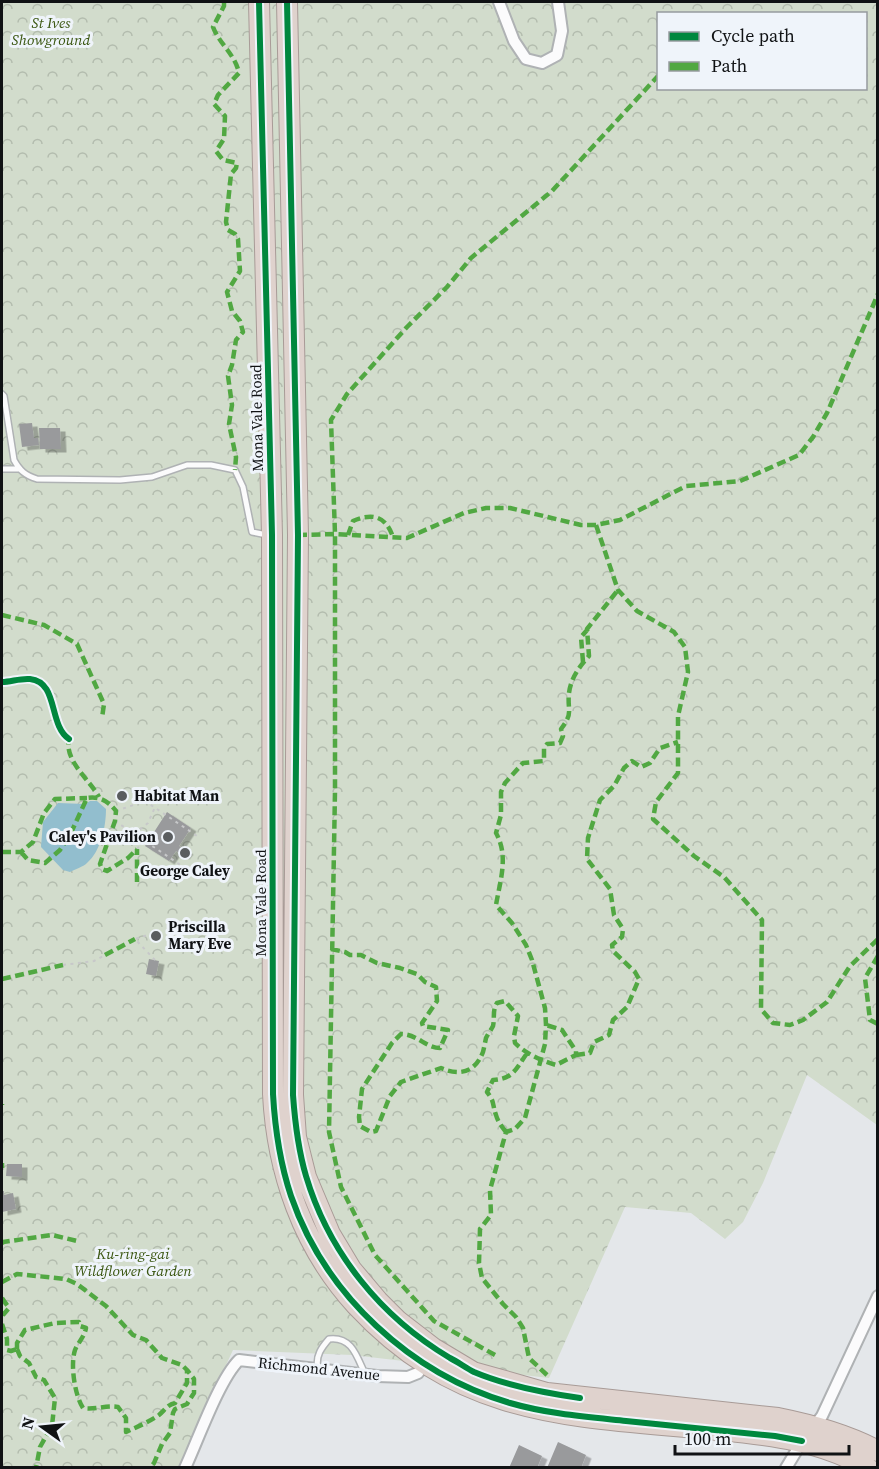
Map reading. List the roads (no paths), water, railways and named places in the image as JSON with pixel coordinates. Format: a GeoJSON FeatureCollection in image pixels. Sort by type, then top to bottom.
{"type":"FeatureCollection","features":[{"type":"Feature","properties":{"kind":"highway","name":"Mona Vale Road"},"geometry":{"type":"LineString","coordinates":[[259,2],[285,535]]}},
{"type":"Feature","properties":{"kind":"highway","name":"Mona Vale Road"},"geometry":{"type":"LineString","coordinates":[[288,2],[285,535],[273,1094],[279,1147],[291,1197],[319,1255],[342,1290],[370,1320],[386,1334],[429,1357],[473,1390],[533,1409],[574,1416],[775,1436],[802,1441],[833,1451],[868,1467]]}},
{"type":"Feature","properties":{"kind":"highway","name":"Mona Vale Road"},"geometry":{"type":"LineString","coordinates":[[429,1357],[547,1394],[778,1418],[815,1426],[848,1437],[878,1451]]}},
{"type":"Feature","properties":{"kind":"street"},"geometry":{"type":"LineString","coordinates":[[499,2],[514,41],[526,59],[542,63],[557,55],[562,31],[558,2]]}},
{"type":"Feature","properties":{"kind":"street"},"geometry":{"type":"LineString","coordinates":[[786,1467],[802,1441],[822,1416],[878,1296]]}},
{"type":"Feature","properties":{"kind":"street","name":"Richmond Avenue"},"geometry":{"type":"LineString","coordinates":[[185,1467],[224,1382],[232,1367],[239,1360],[365,1375],[408,1377],[418,1373],[429,1357]]}},
{"type":"Feature","properties":{"kind":"lane"},"geometry":{"type":"LineString","coordinates":[[2,394],[14,460],[19,469],[27,475],[37,479],[120,480],[152,477],[187,465],[211,465],[235,470],[243,487],[252,532],[261,535],[285,535]]}},
{"type":"Feature","properties":{"kind":"lane"},"geometry":{"type":"LineString","coordinates":[[2,430],[10,433]]}},
{"type":"Feature","properties":{"kind":"lane"},"geometry":{"type":"LineString","coordinates":[[2,469],[19,469]]}},
{"type":"Feature","properties":{"kind":"lane"},"geometry":{"type":"LineString","coordinates":[[318,1370],[316,1363],[323,1346],[329,1338],[338,1337],[347,1342],[355,1352],[365,1375]]}},
{"type":"Feature","properties":{"kind":"water"},"geometry":{"type":"Polygon","coordinates":[[[97,801],[106,809],[104,830],[99,845],[92,858],[85,864],[70,872],[63,870],[41,847],[43,822],[58,803],[85,804],[97,801]]]}},
{"type":"Feature","properties":{"kind":"place","name":"Habitat Man"},"geometry":{"type":"Point","coordinates":[122,796]}},
{"type":"Feature","properties":{"kind":"place","name":"Caley's Pavilion"},"geometry":{"type":"Point","coordinates":[168,837]}},
{"type":"Feature","properties":{"kind":"place","name":"George Caley"},"geometry":{"type":"Point","coordinates":[185,853]}},
{"type":"Feature","properties":{"kind":"place","name":"Priscilla Mary Eve"},"geometry":{"type":"Point","coordinates":[156,936]}},
{"type":"Feature","properties":{"kind":"park label","name":"St Ives Showground"},"geometry":{"type":"Point","coordinates":[51,32]}},
{"type":"Feature","properties":{"kind":"park label","name":"Ku-ring-gai Wildflower Garden"},"geometry":{"type":"Point","coordinates":[133,1262]}}]}
